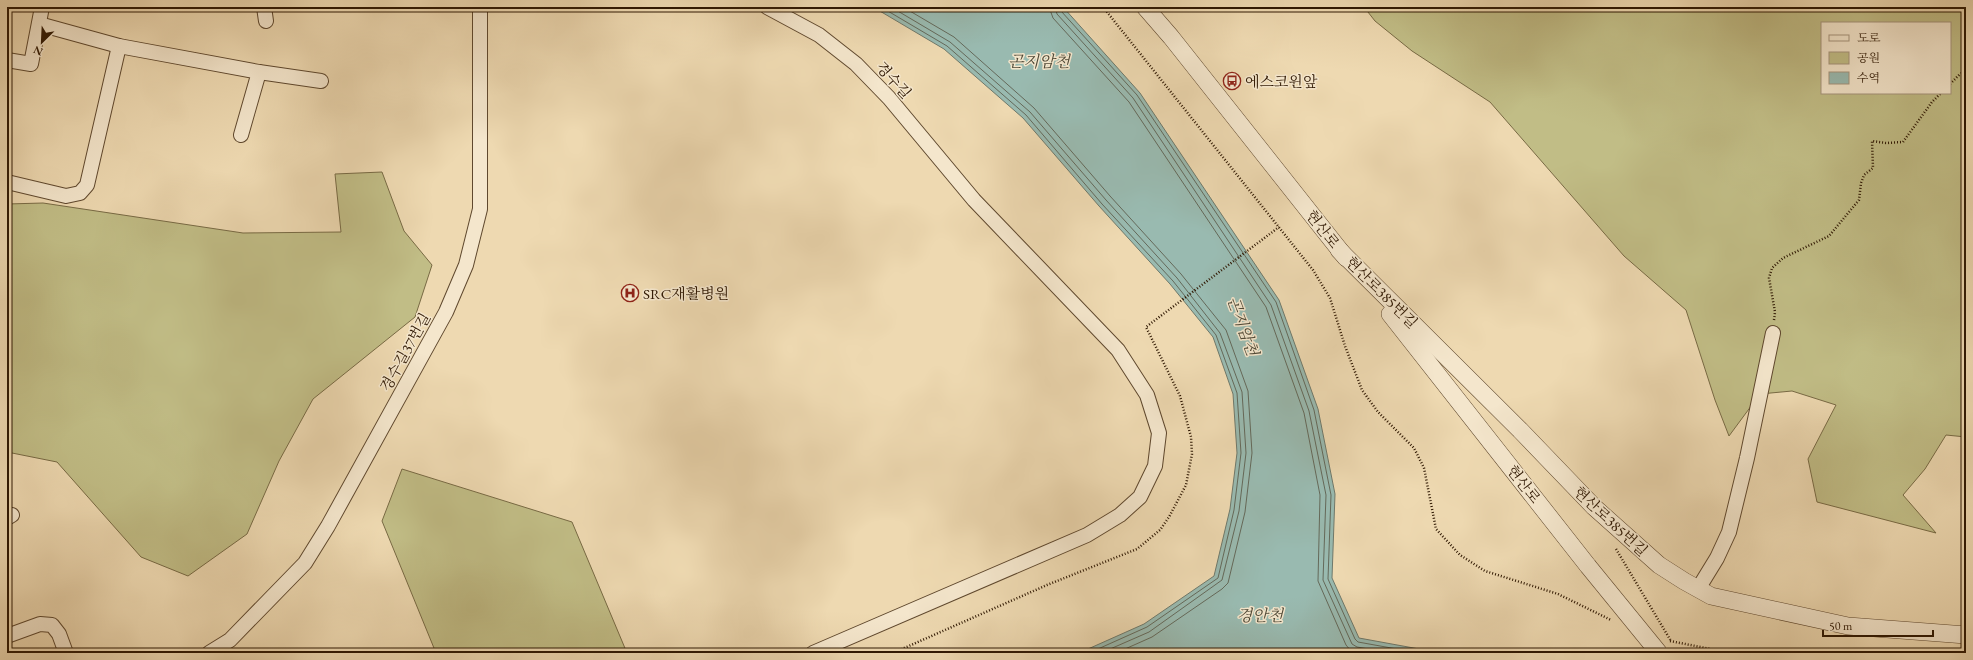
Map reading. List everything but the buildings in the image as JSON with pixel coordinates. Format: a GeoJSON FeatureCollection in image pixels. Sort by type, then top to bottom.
{"type":"FeatureCollection","features":[{"type":"Feature","properties":{"kind":"street"},"geometry":{"type":"LineString","coordinates":[[7,60],[31,64],[42,7]]}},
{"type":"Feature","properties":{"kind":"street","name":"경수길37번길"},"geometry":{"type":"LineString","coordinates":[[210,653],[230,640],[305,564],[328,526],[446,312],[466,265],[480,209],[480,7]]}},
{"type":"Feature","properties":{"kind":"street","name":"경수길"},"geometry":{"type":"LineString","coordinates":[[767,7],[819,35],[856,64],[889,98],[974,200],[1118,350],[1147,394],[1159,433],[1155,466],[1140,497],[1120,515],[1087,535],[813,653]]}},
{"type":"Feature","properties":{"kind":"street","name":"현산로"},"geometry":{"type":"LineString","coordinates":[[1145,7],[1172,37],[1588,566],[1662,646]]}},
{"type":"Feature","properties":{"kind":"street"},"geometry":{"type":"LineString","coordinates":[[39,24],[119,46],[259,72],[321,80]]}},
{"type":"Feature","properties":{"kind":"street"},"geometry":{"type":"LineString","coordinates":[[7,182],[66,196],[80,193],[87,185],[119,46]]}},
{"type":"Feature","properties":{"kind":"street"},"geometry":{"type":"LineString","coordinates":[[241,135],[259,72]]}},
{"type":"Feature","properties":{"kind":"street","name":"현산로385번길"},"geometry":{"type":"LineString","coordinates":[[1339,250],[1520,430],[1594,507],[1659,565],[1698,589],[1711,596],[1848,626],[1966,635]]}},
{"type":"Feature","properties":{"kind":"street"},"geometry":{"type":"LineString","coordinates":[[1698,589],[1717,558],[1729,532],[1774,334]]}},
{"type":"Feature","properties":{"kind":"street"},"geometry":{"type":"LineString","coordinates":[[7,636],[40,624],[52,624],[59,634],[66,653]]}},
{"type":"Feature","properties":{"kind":"path"},"geometry":{"type":"LineString","coordinates":[[1103,7],[1313,270],[1330,298],[1345,346],[1362,390],[1378,412],[1414,448],[1424,468],[1436,529],[1460,555],[1485,572],[1558,594],[1614,621]]}},
{"type":"Feature","properties":{"kind":"path"},"geometry":{"type":"LineString","coordinates":[[1951,83],[1960,74],[1966,72]]}},
{"type":"Feature","properties":{"kind":"path"},"geometry":{"type":"LineString","coordinates":[[1774,334],[1775,312],[1769,278],[1772,268],[1784,258],[1829,236],[1859,200],[1861,183],[1864,175],[1873,168],[1872,141],[1886,143],[1903,142],[1932,102],[1940,94]]}},
{"type":"Feature","properties":{"kind":"path"},"geometry":{"type":"LineString","coordinates":[[1153,322],[1279,227]]}},
{"type":"Feature","properties":{"kind":"path"},"geometry":{"type":"LineString","coordinates":[[1616,548],[1672,642]]}},
{"type":"Feature","properties":{"kind":"path"},"geometry":{"type":"LineString","coordinates":[[893,653],[1047,586],[1137,550]]}},
{"type":"Feature","properties":{"kind":"path"},"geometry":{"type":"LineString","coordinates":[[1662,646],[1672,642],[1731,653]]}},
{"type":"Feature","properties":{"kind":"green space"},"geometry":{"type":"Polygon","coordinates":[[[1364,7],[1966,7],[1966,437],[1946,435],[1925,469],[1903,495],[1936,533],[1817,502],[1808,459],[1836,405],[1792,391],[1760,394],[1729,436],[1715,400],[1686,310],[1624,256],[1490,102],[1412,51],[1375,21],[1364,7]]]}},
{"type":"Feature","properties":{"kind":"green space"},"geometry":{"type":"Polygon","coordinates":[[[382,172],[404,231],[432,265],[415,317],[313,399],[279,461],[247,534],[188,576],[141,557],[57,462],[7,452],[7,204],[43,203],[243,233],[341,232],[335,174],[382,172]]]}},
{"type":"Feature","properties":{"kind":"green space"},"geometry":{"type":"Polygon","coordinates":[[[402,469],[572,522],[627,653],[436,653],[382,521],[402,469]]]}},
{"type":"Feature","properties":{"kind":"water","name":"곤지암천"},"geometry":{"type":"Polygon","coordinates":[[[873,7],[1063,7],[1140,93],[1279,300],[1318,409],[1335,494],[1332,578],[1359,638],[1441,653],[1079,653],[1144,624],[1214,576],[1230,509],[1237,453],[1233,394],[1213,337],[1170,284],[1099,206],[1023,118],[944,49],[873,7]]]}},
{"type":"Feature","properties":{"kind":"place","name":"에스코윈앞"},"geometry":{"type":"Point","coordinates":[1232,81]}},
{"type":"Feature","properties":{"kind":"place","name":"SRC재활병원"},"geometry":{"type":"Point","coordinates":[630,293]}},
{"type":"Feature","properties":{"kind":"water label","name":"경안천"},"geometry":{"type":"Point","coordinates":[1260,615]}}]}
